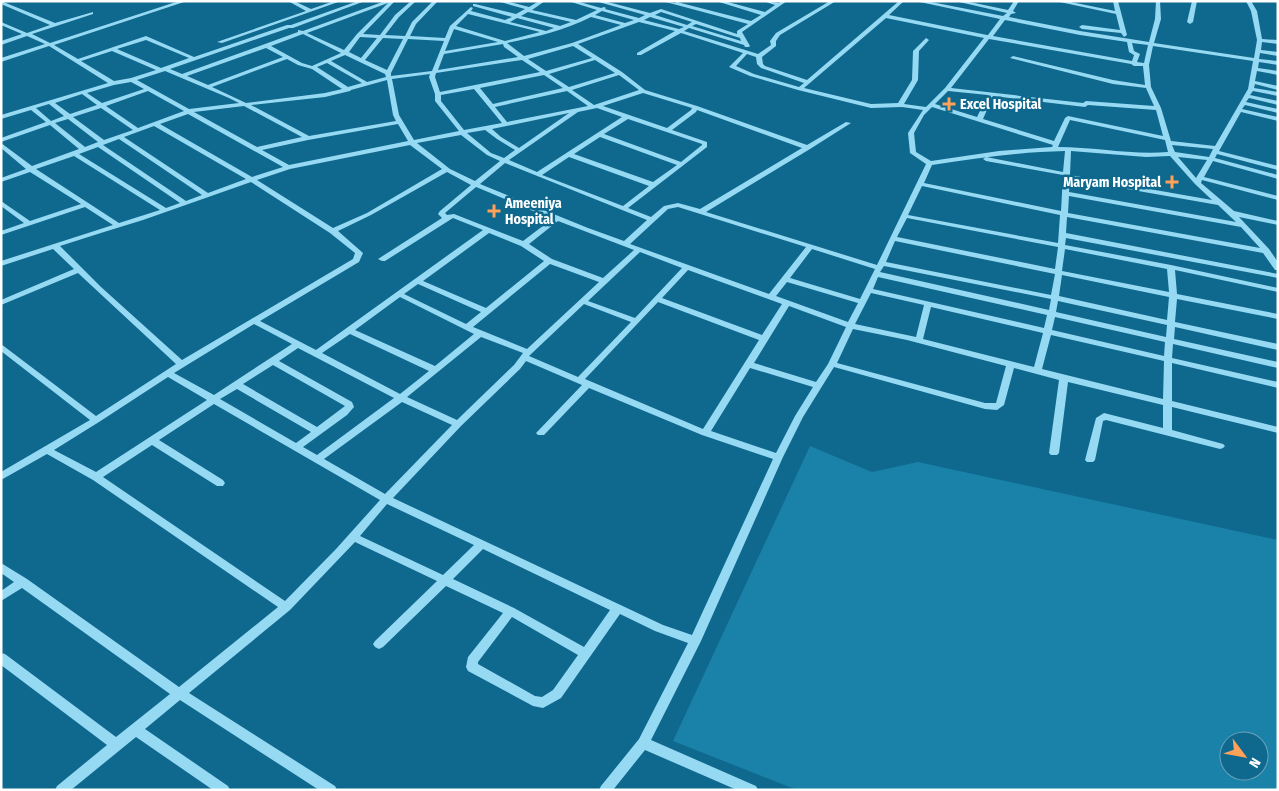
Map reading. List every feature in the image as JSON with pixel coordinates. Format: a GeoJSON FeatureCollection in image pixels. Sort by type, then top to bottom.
{"type":"FeatureCollection","features":[{"type":"Feature","properties":{"kind":"street"},"geometry":{"type":"LineString","coordinates":[[1,60],[184,1]]}},
{"type":"Feature","properties":{"kind":"street"},"geometry":{"type":"LineString","coordinates":[[290,1],[311,11]]}},
{"type":"Feature","properties":{"kind":"street"},"geometry":{"type":"LineString","coordinates":[[243,53],[220,42],[338,1]]}},
{"type":"Feature","properties":{"kind":"street"},"geometry":{"type":"LineString","coordinates":[[1,116],[113,82],[132,80],[363,1]]}},
{"type":"Feature","properties":{"kind":"street"},"geometry":{"type":"LineString","coordinates":[[182,76],[392,1]]}},
{"type":"Feature","properties":{"kind":"street"},"geometry":{"type":"LineString","coordinates":[[313,67],[345,53],[359,35],[392,1]]}},
{"type":"Feature","properties":{"kind":"street"},"geometry":{"type":"LineString","coordinates":[[362,61],[397,16],[414,1]]}},
{"type":"Feature","properties":{"kind":"street"},"geometry":{"type":"LineString","coordinates":[[436,1],[414,23],[388,75],[396,115],[412,143],[447,170],[474,184],[557,219],[851,326],[919,340],[1064,378],[1278,430]]}},
{"type":"Feature","properties":{"kind":"street"},"geometry":{"type":"LineString","coordinates":[[499,1],[577,22]]}},
{"type":"Feature","properties":{"kind":"street"},"geometry":{"type":"LineString","coordinates":[[506,22],[543,1]]}},
{"type":"Feature","properties":{"kind":"street"},"geometry":{"type":"LineString","coordinates":[[570,1],[680,31],[759,56]]}},
{"type":"Feature","properties":{"kind":"street"},"geometry":{"type":"LineString","coordinates":[[597,1],[611,3],[746,44]]}},
{"type":"Feature","properties":{"kind":"street"},"geometry":{"type":"LineString","coordinates":[[664,1],[678,3],[752,24]]}},
{"type":"Feature","properties":{"kind":"street"},"geometry":{"type":"LineString","coordinates":[[718,1],[766,14]]}},
{"type":"Feature","properties":{"kind":"street"},"geometry":{"type":"LineString","coordinates":[[766,1],[782,3]]}},
{"type":"Feature","properties":{"kind":"street"},"geometry":{"type":"LineString","coordinates":[[759,56],[774,45],[773,41],[778,34],[834,1]]}},
{"type":"Feature","properties":{"kind":"street"},"geometry":{"type":"LineString","coordinates":[[800,89],[902,1]]}},
{"type":"Feature","properties":{"kind":"street"},"geometry":{"type":"LineString","coordinates":[[916,1],[1127,41],[1257,59],[1278,64]]}},
{"type":"Feature","properties":{"kind":"street"},"geometry":{"type":"LineString","coordinates":[[957,1],[1050,21],[1123,32]]}},
{"type":"Feature","properties":{"kind":"street"},"geometry":{"type":"LineString","coordinates":[[1017,1],[947,89],[929,107],[911,133],[913,153],[930,163],[1055,146]]}},
{"type":"Feature","properties":{"kind":"street"},"geometry":{"type":"LineString","coordinates":[[1057,1],[1118,13]]}},
{"type":"Feature","properties":{"kind":"street"},"geometry":{"type":"LineString","coordinates":[[1115,1],[1123,32],[1132,52],[1137,54],[1134,64]]}},
{"type":"Feature","properties":{"kind":"street"},"geometry":{"type":"LineString","coordinates":[[1158,1],[1158,19],[1150,44],[1146,66],[1148,86],[1158,108],[1172,154],[1243,225],[1278,268]]}},
{"type":"Feature","properties":{"kind":"street"},"geometry":{"type":"LineString","coordinates":[[1190,22],[1195,1]]}},
{"type":"Feature","properties":{"kind":"street"},"geometry":{"type":"LineString","coordinates":[[1198,181],[1252,85],[1260,40],[1254,11],[1248,1]]}},
{"type":"Feature","properties":{"kind":"street"},"geometry":{"type":"LineString","coordinates":[[1,2],[55,24]]}},
{"type":"Feature","properties":{"kind":"street"},"geometry":{"type":"LineString","coordinates":[[560,28],[477,3],[452,27],[446,40],[432,77],[438,94],[438,101],[464,133],[483,150],[537,175],[652,220]]}},
{"type":"Feature","properties":{"kind":"street"},"geometry":{"type":"LineString","coordinates":[[442,53],[505,43],[547,32],[577,22],[611,3]]}},
{"type":"Feature","properties":{"kind":"street"},"geometry":{"type":"LineString","coordinates":[[1,180],[190,111],[326,95],[367,84],[388,75],[434,72],[524,58],[574,44],[639,20],[678,3]]}},
{"type":"Feature","properties":{"kind":"street"},"geometry":{"type":"LineString","coordinates":[[748,52],[739,32],[782,3]]}},
{"type":"Feature","properties":{"kind":"street"},"geometry":{"type":"LineString","coordinates":[[661,10],[742,37]]}},
{"type":"Feature","properties":{"kind":"street"},"geometry":{"type":"LineString","coordinates":[[1,43],[91,12]]}},
{"type":"Feature","properties":{"kind":"street"},"geometry":{"type":"LineString","coordinates":[[468,12],[547,32]]}},
{"type":"Feature","properties":{"kind":"street"},"geometry":{"type":"LineString","coordinates":[[591,15],[626,25]]}},
{"type":"Feature","properties":{"kind":"street"},"geometry":{"type":"LineString","coordinates":[[886,16],[1146,66]]}},
{"type":"Feature","properties":{"kind":"street"},"geometry":{"type":"LineString","coordinates":[[279,21],[388,75]]}},
{"type":"Feature","properties":{"kind":"street"},"geometry":{"type":"LineString","coordinates":[[639,54],[696,22]]}},
{"type":"Feature","properties":{"kind":"street"},"geometry":{"type":"LineString","coordinates":[[1,23],[49,44],[113,82]]}},
{"type":"Feature","properties":{"kind":"street"},"geometry":{"type":"LineString","coordinates":[[1,28],[8,26]]}},
{"type":"Feature","properties":{"kind":"street"},"geometry":{"type":"LineString","coordinates":[[452,27],[505,43],[594,106],[705,143],[705,146],[624,209]]}},
{"type":"Feature","properties":{"kind":"street"},"geometry":{"type":"LineString","coordinates":[[359,35],[446,40]]}},
{"type":"Feature","properties":{"kind":"street"},"geometry":{"type":"LineString","coordinates":[[77,61],[149,38],[195,59]]}},
{"type":"Feature","properties":{"kind":"street"},"geometry":{"type":"LineString","coordinates":[[900,106],[915,80],[916,51],[926,40]]}},
{"type":"Feature","properties":{"kind":"street"},"geometry":{"type":"LineString","coordinates":[[1260,40],[1278,42]]}},
{"type":"Feature","properties":{"kind":"street"},"geometry":{"type":"LineString","coordinates":[[574,44],[620,73],[642,91],[695,107],[808,148]]}},
{"type":"Feature","properties":{"kind":"street"},"geometry":{"type":"LineString","coordinates":[[265,45],[302,65],[313,67],[348,90]]}},
{"type":"Feature","properties":{"kind":"street"},"geometry":{"type":"LineString","coordinates":[[112,49],[207,87],[246,105],[308,138]]}},
{"type":"Feature","properties":{"kind":"street"},"geometry":{"type":"LineString","coordinates":[[1259,49],[1278,50]]}},
{"type":"Feature","properties":{"kind":"street"},"geometry":{"type":"LineString","coordinates":[[1259,49],[1278,54]]}},
{"type":"Feature","properties":{"kind":"street"},"geometry":{"type":"LineString","coordinates":[[748,52],[732,66],[752,75],[800,89],[871,106],[929,107],[979,120],[1068,149],[1156,156],[1172,154],[1212,159],[1278,177]]}},
{"type":"Feature","properties":{"kind":"street"},"geometry":{"type":"LineString","coordinates":[[759,56],[760,64],[763,67],[808,82]]}},
{"type":"Feature","properties":{"kind":"street"},"geometry":{"type":"LineString","coordinates":[[207,87],[287,57]]}},
{"type":"Feature","properties":{"kind":"street"},"geometry":{"type":"LineString","coordinates":[[438,94],[546,73],[596,58]]}},
{"type":"Feature","properties":{"kind":"street"},"geometry":{"type":"LineString","coordinates":[[1013,58],[1112,82],[1148,86]]}},
{"type":"Feature","properties":{"kind":"street"},"geometry":{"type":"LineString","coordinates":[[327,61],[367,84]]}},
{"type":"Feature","properties":{"kind":"street"},"geometry":{"type":"LineString","coordinates":[[1255,69],[1278,73]]}},
{"type":"Feature","properties":{"kind":"street"},"geometry":{"type":"LineString","coordinates":[[491,106],[568,89],[620,73]]}},
{"type":"Feature","properties":{"kind":"street"},"geometry":{"type":"LineString","coordinates":[[132,80],[288,167]]}},
{"type":"Feature","properties":{"kind":"street"},"geometry":{"type":"LineString","coordinates":[[1252,85],[1278,88]]}},
{"type":"Feature","properties":{"kind":"street"},"geometry":{"type":"LineString","coordinates":[[1252,85],[1278,94]]}},
{"type":"Feature","properties":{"kind":"street"},"geometry":{"type":"LineString","coordinates":[[476,87],[506,124]]}},
{"type":"Feature","properties":{"kind":"street"},"geometry":{"type":"LineString","coordinates":[[1,140],[149,89]]}},
{"type":"Feature","properties":{"kind":"street"},"geometry":{"type":"LineString","coordinates":[[947,89],[991,96],[1085,106],[1086,103],[1158,108]]}},
{"type":"Feature","properties":{"kind":"street"},"geometry":{"type":"LineString","coordinates":[[1,264],[288,167],[594,106],[642,91]]}},
{"type":"Feature","properties":{"kind":"street"},"geometry":{"type":"LineString","coordinates":[[82,92],[137,130]]}},
{"type":"Feature","properties":{"kind":"street"},"geometry":{"type":"LineString","coordinates":[[979,120],[991,96]]}},
{"type":"Feature","properties":{"kind":"street"},"geometry":{"type":"LineString","coordinates":[[1247,96],[1278,103]]}},
{"type":"Feature","properties":{"kind":"street"},"geometry":{"type":"LineString","coordinates":[[50,102],[101,144],[184,203]]}},
{"type":"Feature","properties":{"kind":"street"},"geometry":{"type":"LineString","coordinates":[[1243,103],[1278,111]]}},
{"type":"Feature","properties":{"kind":"street"},"geometry":{"type":"LineString","coordinates":[[31,107],[84,150]]}},
{"type":"Feature","properties":{"kind":"street"},"geometry":{"type":"LineString","coordinates":[[668,130],[694,111],[695,107]]}},
{"type":"Feature","properties":{"kind":"street"},"geometry":{"type":"LineString","coordinates":[[447,218],[441,214],[442,212],[474,184],[579,109]]}},
{"type":"Feature","properties":{"kind":"street"},"geometry":{"type":"LineString","coordinates":[[1239,110],[1278,119]]}},
{"type":"Feature","properties":{"kind":"street"},"geometry":{"type":"LineString","coordinates":[[537,175],[626,117]]}},
{"type":"Feature","properties":{"kind":"street"},"geometry":{"type":"LineString","coordinates":[[1055,146],[1068,118],[1217,150],[1278,168]]}},
{"type":"Feature","properties":{"kind":"street"},"geometry":{"type":"LineString","coordinates":[[257,149],[400,122]]}},
{"type":"Feature","properties":{"kind":"street"},"geometry":{"type":"LineString","coordinates":[[702,211],[848,123]]}},
{"type":"Feature","properties":{"kind":"street"},"geometry":{"type":"LineString","coordinates":[[1,477],[96,420],[182,364],[356,260],[359,253],[333,231],[252,180],[155,124]]}},
{"type":"Feature","properties":{"kind":"street"},"geometry":{"type":"LineString","coordinates":[[487,128],[502,140],[520,150]]}},
{"type":"Feature","properties":{"kind":"street"},"geometry":{"type":"LineString","coordinates":[[598,134],[681,164]]}},
{"type":"Feature","properties":{"kind":"street"},"geometry":{"type":"LineString","coordinates":[[120,136],[207,195]]}},
{"type":"Feature","properties":{"kind":"street"},"geometry":{"type":"LineString","coordinates":[[1,145],[31,169],[118,225]]}},
{"type":"Feature","properties":{"kind":"street"},"geometry":{"type":"LineString","coordinates":[[1037,371],[1055,298],[1063,234],[1068,149]]}},
{"type":"Feature","properties":{"kind":"street"},"geometry":{"type":"LineString","coordinates":[[74,153],[165,210]]}},
{"type":"Feature","properties":{"kind":"street"},"geometry":{"type":"LineString","coordinates":[[568,154],[654,185]]}},
{"type":"Feature","properties":{"kind":"street"},"geometry":{"type":"LineString","coordinates":[[976,157],[1220,203]]}},
{"type":"Feature","properties":{"kind":"street"},"geometry":{"type":"LineString","coordinates":[[605,790],[643,743],[695,642],[778,457],[799,416],[832,364],[930,163]]}},
{"type":"Feature","properties":{"kind":"street"},"geometry":{"type":"LineString","coordinates":[[333,231],[369,214],[447,170]]}},
{"type":"Feature","properties":{"kind":"street"},"geometry":{"type":"LineString","coordinates":[[1198,181],[1278,198]]}},
{"type":"Feature","properties":{"kind":"street"},"geometry":{"type":"LineString","coordinates":[[920,184],[1064,214],[1266,251]]}},
{"type":"Feature","properties":{"kind":"street"},"geometry":{"type":"LineString","coordinates":[[1065,193],[1243,225]]}},
{"type":"Feature","properties":{"kind":"street"},"geometry":{"type":"LineString","coordinates":[[1,203],[30,224]]}},
{"type":"Feature","properties":{"kind":"street"},"geometry":{"type":"LineString","coordinates":[[1,233],[85,205]]}},
{"type":"Feature","properties":{"kind":"street"},"geometry":{"type":"LineString","coordinates":[[624,244],[671,205],[685,206],[880,268],[1051,314],[1278,365]]}},
{"type":"Feature","properties":{"kind":"street"},"geometry":{"type":"LineString","coordinates":[[1231,213],[1278,223]]}},
{"type":"Feature","properties":{"kind":"street"},"geometry":{"type":"LineString","coordinates":[[382,259],[452,216],[524,244],[549,261],[604,281]]}},
{"type":"Feature","properties":{"kind":"street"},"geometry":{"type":"LineString","coordinates":[[905,216],[1062,245],[1278,290]]}},
{"type":"Feature","properties":{"kind":"street"},"geometry":{"type":"LineString","coordinates":[[524,244],[557,219]]}},
{"type":"Feature","properties":{"kind":"street"},"geometry":{"type":"LineString","coordinates":[[316,354],[488,230]]}},
{"type":"Feature","properties":{"kind":"street"},"geometry":{"type":"LineString","coordinates":[[1063,234],[1278,276]]}},
{"type":"Feature","properties":{"kind":"street"},"geometry":{"type":"LineString","coordinates":[[894,239],[1278,317]]}},
{"type":"Feature","properties":{"kind":"street"},"geometry":{"type":"LineString","coordinates":[[55,246],[182,364]]}},
{"type":"Feature","properties":{"kind":"street"},"geometry":{"type":"LineString","coordinates":[[771,297],[811,246]]}},
{"type":"Feature","properties":{"kind":"street"},"geometry":{"type":"LineString","coordinates":[[61,790],[286,607],[354,537],[386,500],[458,424],[517,367],[526,355],[639,249]]}},
{"type":"Feature","properties":{"kind":"street"},"geometry":{"type":"LineString","coordinates":[[468,327],[549,261]]}},
{"type":"Feature","properties":{"kind":"street"},"geometry":{"type":"LineString","coordinates":[[541,433],[636,321],[687,267]]}},
{"type":"Feature","properties":{"kind":"street"},"geometry":{"type":"LineString","coordinates":[[1167,431],[1168,361],[1172,296],[1171,267]]}},
{"type":"Feature","properties":{"kind":"street"},"geometry":{"type":"LineString","coordinates":[[880,268],[1055,298],[1278,347]]}},
{"type":"Feature","properties":{"kind":"street"},"geometry":{"type":"LineString","coordinates":[[1,303],[79,270]]}},
{"type":"Feature","properties":{"kind":"street"},"geometry":{"type":"LineString","coordinates":[[785,279],[863,302]]}},
{"type":"Feature","properties":{"kind":"street"},"geometry":{"type":"LineString","coordinates":[[418,281],[486,312]]}},
{"type":"Feature","properties":{"kind":"street"},"geometry":{"type":"LineString","coordinates":[[869,290],[1168,361],[1278,385]]}},
{"type":"Feature","properties":{"kind":"street"},"geometry":{"type":"LineString","coordinates":[[399,294],[584,382],[705,433],[778,457]]}},
{"type":"Feature","properties":{"kind":"street"},"geometry":{"type":"LineString","coordinates":[[657,298],[764,339]]}},
{"type":"Feature","properties":{"kind":"street"},"geometry":{"type":"LineString","coordinates":[[582,301],[636,321]]}},
{"type":"Feature","properties":{"kind":"street"},"geometry":{"type":"LineString","coordinates":[[705,433],[787,303]]}},
{"type":"Feature","properties":{"kind":"street"},"geometry":{"type":"LineString","coordinates":[[919,340],[928,304]]}},
{"type":"Feature","properties":{"kind":"street"},"geometry":{"type":"LineString","coordinates":[[254,321],[401,398],[458,424]]}},
{"type":"Feature","properties":{"kind":"street"},"geometry":{"type":"LineString","coordinates":[[349,330],[435,370]]}},
{"type":"Feature","properties":{"kind":"street"},"geometry":{"type":"LineString","coordinates":[[317,459],[401,398],[480,334]]}},
{"type":"Feature","properties":{"kind":"street"},"geometry":{"type":"LineString","coordinates":[[96,477],[298,344]]}},
{"type":"Feature","properties":{"kind":"street"},"geometry":{"type":"LineString","coordinates":[[1,347],[96,420]]}},
{"type":"Feature","properties":{"kind":"street"},"geometry":{"type":"LineString","coordinates":[[273,361],[349,404],[348,410],[296,447]]}},
{"type":"Feature","properties":{"kind":"street"},"geometry":{"type":"LineString","coordinates":[[748,364],[818,386]]}},
{"type":"Feature","properties":{"kind":"street"},"geometry":{"type":"LineString","coordinates":[[832,364],[992,407],[1000,405],[1011,364]]}},
{"type":"Feature","properties":{"kind":"street"},"geometry":{"type":"LineString","coordinates":[[168,373],[386,500],[659,628],[695,642]]}},
{"type":"Feature","properties":{"kind":"street"},"geometry":{"type":"LineString","coordinates":[[1054,453],[1064,378]]}},
{"type":"Feature","properties":{"kind":"street"},"geometry":{"type":"LineString","coordinates":[[237,385],[318,432]]}},
{"type":"Feature","properties":{"kind":"street"},"geometry":{"type":"LineString","coordinates":[[1090,460],[1100,417],[1107,416],[1220,446]]}},
{"type":"Feature","properties":{"kind":"street"},"geometry":{"type":"LineString","coordinates":[[152,440],[220,483]]}},
{"type":"Feature","properties":{"kind":"street"},"geometry":{"type":"LineString","coordinates":[[47,450],[96,477],[286,607]]}},
{"type":"Feature","properties":{"kind":"street"},"geometry":{"type":"LineString","coordinates":[[354,537],[510,612],[586,654]]}},
{"type":"Feature","properties":{"kind":"street"},"geometry":{"type":"LineString","coordinates":[[379,644],[482,544]]}},
{"type":"Feature","properties":{"kind":"street"},"geometry":{"type":"LineString","coordinates":[[1,567],[180,694],[331,790]]}},
{"type":"Feature","properties":{"kind":"street"},"geometry":{"type":"LineString","coordinates":[[1,598],[23,582]]}},
{"type":"Feature","properties":{"kind":"street"},"geometry":{"type":"LineString","coordinates":[[510,612],[472,661],[472,666],[478,672],[533,701],[543,703],[557,694],[618,608]]}},
{"type":"Feature","properties":{"kind":"street"},"geometry":{"type":"LineString","coordinates":[[2,659],[117,746]]}},
{"type":"Feature","properties":{"kind":"street"},"geometry":{"type":"LineString","coordinates":[[136,730],[224,790]]}},
{"type":"Feature","properties":{"kind":"street"},"geometry":{"type":"LineString","coordinates":[[643,743],[752,790]]}},
{"type":"Feature","properties":{"kind":"shaded area"},"geometry":{"type":"Polygon","coordinates":[[[810,446],[872,472],[918,462],[1278,540],[1278,790],[797,790],[673,741],[810,446]]]}},
{"type":"Feature","properties":{"kind":"place","name":"Excel Hospital"},"geometry":{"type":"Point","coordinates":[949,104]}},
{"type":"Feature","properties":{"kind":"place","name":"Maryam Hospital"},"geometry":{"type":"Point","coordinates":[1172,182]}},
{"type":"Feature","properties":{"kind":"place","name":"Ameeniya Hospital"},"geometry":{"type":"Point","coordinates":[494,211]}}]}
